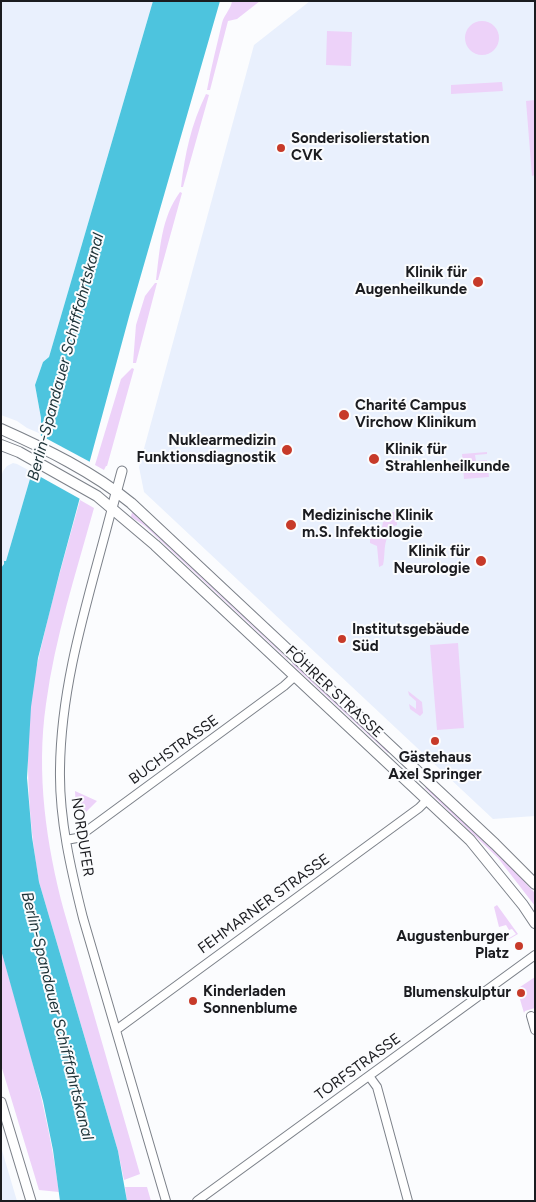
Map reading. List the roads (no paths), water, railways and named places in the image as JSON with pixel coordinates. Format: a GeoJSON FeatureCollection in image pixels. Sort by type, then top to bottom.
{"type":"FeatureCollection","features":[{"type":"Feature","properties":{"kind":"main road","name":"FÖHRER STRASSE"},"geometry":{"type":"LineString","coordinates":[[1,429],[23,438],[102,482],[116,492],[166,535],[495,844],[535,884]]}},
{"type":"Feature","properties":{"kind":"main road","name":"FÖHRER STRASSE"},"geometry":{"type":"LineString","coordinates":[[1,445],[19,452],[98,497],[155,545],[470,840],[523,905],[535,923]]}},
{"type":"Feature","properties":{"kind":"street","name":"NORDUFER"},"geometry":{"type":"LineString","coordinates":[[122,471],[69,674],[60,770],[62,806],[73,879],[81,910],[166,1201]]}},
{"type":"Feature","properties":{"kind":"street","name":"BUCHSTRASSE"},"geometry":{"type":"LineString","coordinates":[[66,840],[77,838],[295,676]]}},
{"type":"Feature","properties":{"kind":"street","name":"FEHMARNER STRASSE"},"geometry":{"type":"LineString","coordinates":[[116,1030],[419,808],[427,800]]}},
{"type":"Feature","properties":{"kind":"street","name":"TORFSTRASSE"},"geometry":{"type":"LineString","coordinates":[[197,1201],[535,955]]}},
{"type":"Feature","properties":{"kind":"street"},"geometry":{"type":"LineString","coordinates":[[531,1016],[535,1030]]}},
{"type":"Feature","properties":{"kind":"street"},"geometry":{"type":"LineString","coordinates":[[370,1076],[377,1087],[408,1201]]}},
{"type":"Feature","properties":{"kind":"street"},"geometry":{"type":"LineString","coordinates":[[1,1102],[31,1201]]}},
{"type":"Feature","properties":{"kind":"water","name":"Berlin-Spandauer Schifffahrtskanal"},"geometry":{"type":"Polygon","coordinates":[[[153,1],[220,1],[130,313],[60,571],[38,658],[31,707],[27,778],[32,837],[39,882],[118,1151],[127,1201],[60,1201],[53,1150],[43,1101],[1,950],[1,568],[4,561],[6,561],[41,434],[41,418],[35,385],[43,362],[49,357],[153,1]]]}},
{"type":"Feature","properties":{"kind":"place","name":"Sonderisolierstation CVK"},"geometry":{"type":"Point","coordinates":[281,148]}},
{"type":"Feature","properties":{"kind":"place","name":"Klinik für Augenheilkunde"},"geometry":{"type":"Point","coordinates":[478,282]}},
{"type":"Feature","properties":{"kind":"place","name":"Charité Campus Virchow Klinikum"},"geometry":{"type":"Point","coordinates":[344,415]}},
{"type":"Feature","properties":{"kind":"place","name":"Nuklearmedizin Funktionsdiagnostik"},"geometry":{"type":"Point","coordinates":[287,450]}},
{"type":"Feature","properties":{"kind":"place","name":"Klinik für Strahlenheilkunde"},"geometry":{"type":"Point","coordinates":[374,459]}},
{"type":"Feature","properties":{"kind":"place","name":"Medizinische Klinik m.S. Infektiologie"},"geometry":{"type":"Point","coordinates":[291,525]}},
{"type":"Feature","properties":{"kind":"place","name":"Klinik für Neurologie"},"geometry":{"type":"Point","coordinates":[481,561]}},
{"type":"Feature","properties":{"kind":"place","name":"Institutsgebäude Süd"},"geometry":{"type":"Point","coordinates":[342,639]}},
{"type":"Feature","properties":{"kind":"place","name":"Gästehaus Axel Springer"},"geometry":{"type":"Point","coordinates":[435,741]}},
{"type":"Feature","properties":{"kind":"place","name":"Augustenburger Platz"},"geometry":{"type":"Point","coordinates":[519,946]}},
{"type":"Feature","properties":{"kind":"place","name":"Blumenskulptur"},"geometry":{"type":"Point","coordinates":[521,993]}},
{"type":"Feature","properties":{"kind":"place","name":"Kinderladen Sonnenblume"},"geometry":{"type":"Point","coordinates":[193,1001]}}]}
